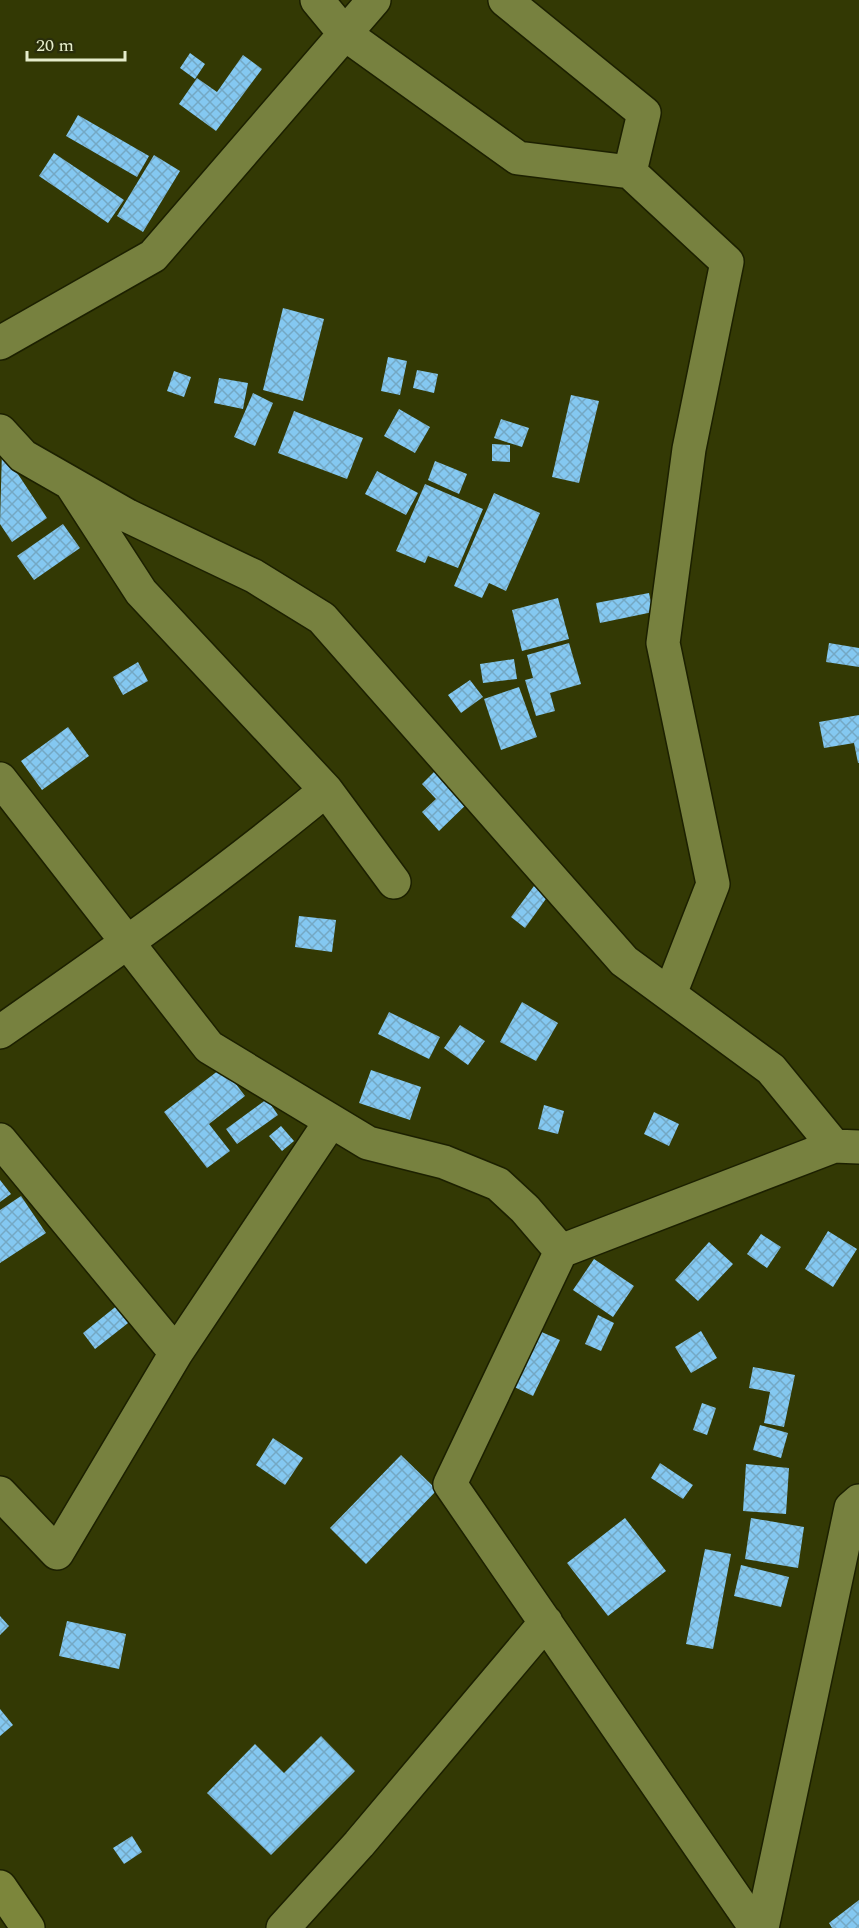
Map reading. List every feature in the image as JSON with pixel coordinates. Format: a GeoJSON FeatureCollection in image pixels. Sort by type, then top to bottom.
{"type":"FeatureCollection","features":[{"type":"Feature","properties":{"kind":"main road"},"geometry":{"type":"LineString","coordinates":[[0,1887],[28,1928]]}},
{"type":"Feature","properties":{"kind":"street"},"geometry":{"type":"LineString","coordinates":[[316,0],[345,34],[518,158],[630,172],[727,262],[689,449],[663,643],[713,884],[670,994]]}},
{"type":"Feature","properties":{"kind":"street"},"geometry":{"type":"LineString","coordinates":[[0,343],[153,256],[374,0]]}},
{"type":"Feature","properties":{"kind":"street"},"geometry":{"type":"LineString","coordinates":[[505,0],[644,112],[630,172]]}},
{"type":"Feature","properties":{"kind":"street"},"geometry":{"type":"LineString","coordinates":[[0,431],[23,456],[128,516],[254,576],[322,618],[624,961],[771,1069],[846,1147],[561,1251],[450,1484],[756,1928]]}},
{"type":"Feature","properties":{"kind":"street"},"geometry":{"type":"LineString","coordinates":[[71,483],[141,592],[326,790],[394,882]]}},
{"type":"Feature","properties":{"kind":"street"},"geometry":{"type":"LineString","coordinates":[[0,779],[209,1047],[368,1143],[444,1162],[498,1184],[525,1209],[561,1251]]}},
{"type":"Feature","properties":{"kind":"street"},"geometry":{"type":"LineString","coordinates":[[0,1032],[128,942],[281,827],[326,790]]}},
{"type":"Feature","properties":{"kind":"street"},"geometry":{"type":"LineString","coordinates":[[0,1492],[57,1553],[176,1353],[331,1121]]}},
{"type":"Feature","properties":{"kind":"street"},"geometry":{"type":"LineString","coordinates":[[0,1140],[176,1353]]}},
{"type":"Feature","properties":{"kind":"street"},"geometry":{"type":"LineString","coordinates":[[762,1928],[851,1508],[859,1501]]}},
{"type":"Feature","properties":{"kind":"street"},"geometry":{"type":"LineString","coordinates":[[282,1928],[359,1844],[546,1622]]}},
{"type":"Feature","properties":{"kind":"building"},"geometry":{"type":"Polygon","coordinates":[[[190,53],[205,64],[195,79],[180,68],[190,53]]]}},
{"type":"Feature","properties":{"kind":"building"},"geometry":{"type":"Polygon","coordinates":[[[243,55],[262,69],[216,131],[179,104],[197,78],[217,92],[243,55]]]}},
{"type":"Feature","properties":{"kind":"building"},"geometry":{"type":"Polygon","coordinates":[[[78,115],[149,156],[137,177],[66,136],[78,115]]]}},
{"type":"Feature","properties":{"kind":"building"},"geometry":{"type":"Polygon","coordinates":[[[54,153],[124,200],[108,223],[39,176],[54,153]]]}},
{"type":"Feature","properties":{"kind":"building"},"geometry":{"type":"Polygon","coordinates":[[[154,155],[180,171],[143,232],[117,216],[154,155]]]}},
{"type":"Feature","properties":{"kind":"building"},"geometry":{"type":"Polygon","coordinates":[[[283,308],[324,319],[303,401],[263,390],[283,308]]]}},
{"type":"Feature","properties":{"kind":"building"},"geometry":{"type":"Polygon","coordinates":[[[388,357],[407,361],[400,395],[381,391],[388,357]]]}},
{"type":"Feature","properties":{"kind":"building"},"geometry":{"type":"Polygon","coordinates":[[[417,370],[438,374],[434,393],[413,388],[417,370]]]}},
{"type":"Feature","properties":{"kind":"building"},"geometry":{"type":"Polygon","coordinates":[[[174,371],[191,377],[184,397],[167,391],[174,371]]]}},
{"type":"Feature","properties":{"kind":"building"},"geometry":{"type":"Polygon","coordinates":[[[219,378],[248,383],[243,409],[214,403],[219,378]]]}},
{"type":"Feature","properties":{"kind":"building"},"geometry":{"type":"Polygon","coordinates":[[[253,393],[273,403],[255,446],[234,437],[253,393]]]}},
{"type":"Feature","properties":{"kind":"building"},"geometry":{"type":"Polygon","coordinates":[[[571,395],[599,401],[579,483],[552,477],[571,395]]]}},
{"type":"Feature","properties":{"kind":"building"},"geometry":{"type":"Polygon","coordinates":[[[399,409],[430,427],[415,453],[384,436],[399,409]]]}},
{"type":"Feature","properties":{"kind":"building"},"geometry":{"type":"Polygon","coordinates":[[[294,411],[363,438],[347,479],[278,453],[294,411]]]}},
{"type":"Feature","properties":{"kind":"building"},"geometry":{"type":"Polygon","coordinates":[[[501,419],[529,428],[522,447],[494,438],[501,419]]]}},
{"type":"Feature","properties":{"kind":"building"},"geometry":{"type":"Polygon","coordinates":[[[492,444],[510,445],[510,462],[492,461],[492,444]]]}},
{"type":"Feature","properties":{"kind":"building"},"geometry":{"type":"Polygon","coordinates":[[[2,450],[47,518],[12,542],[0,524],[2,450]]]}},
{"type":"Feature","properties":{"kind":"building"},"geometry":{"type":"Polygon","coordinates":[[[435,461],[467,474],[459,494],[428,480],[435,461]]]}},
{"type":"Feature","properties":{"kind":"building"},"geometry":{"type":"Polygon","coordinates":[[[377,471],[418,493],[406,515],[365,494],[377,471]]]}},
{"type":"Feature","properties":{"kind":"building"},"geometry":{"type":"Polygon","coordinates":[[[425,484],[483,509],[458,568],[428,556],[425,563],[396,551],[425,484]]]}},
{"type":"Feature","properties":{"kind":"building"},"geometry":{"type":"Polygon","coordinates":[[[494,493],[540,513],[506,591],[489,583],[482,598],[454,586],[494,493]]]}},
{"type":"Feature","properties":{"kind":"building"},"geometry":{"type":"Polygon","coordinates":[[[63,524],[80,548],[34,580],[17,556],[63,524]]]}},
{"type":"Feature","properties":{"kind":"building"},"geometry":{"type":"Polygon","coordinates":[[[649,593],[653,612],[600,623],[596,603],[649,593]]]}},
{"type":"Feature","properties":{"kind":"building"},"geometry":{"type":"Polygon","coordinates":[[[558,598],[569,639],[522,651],[512,610],[558,598]]]}},
{"type":"Feature","properties":{"kind":"building"},"geometry":{"type":"Polygon","coordinates":[[[569,643],[581,684],[550,693],[555,711],[536,716],[525,680],[533,678],[527,655],[569,643]]]}},
{"type":"Feature","properties":{"kind":"building"},"geometry":{"type":"Polygon","coordinates":[[[829,643],[859,648],[859,667],[826,662],[829,643]]]}},
{"type":"Feature","properties":{"kind":"building"},"geometry":{"type":"Polygon","coordinates":[[[514,659],[517,679],[483,683],[480,664],[514,659]]]}},
{"type":"Feature","properties":{"kind":"building"},"geometry":{"type":"Polygon","coordinates":[[[138,662],[148,681],[123,695],[113,677],[138,662]]]}},
{"type":"Feature","properties":{"kind":"building"},"geometry":{"type":"Polygon","coordinates":[[[470,680],[483,697],[461,713],[448,695],[470,680]]]}},
{"type":"Feature","properties":{"kind":"building"},"geometry":{"type":"Polygon","coordinates":[[[519,687],[537,737],[501,750],[484,699],[519,687]]]}},
{"type":"Feature","properties":{"kind":"building"},"geometry":{"type":"Polygon","coordinates":[[[859,715],[859,763],[854,743],[824,748],[819,722],[859,715]]]}},
{"type":"Feature","properties":{"kind":"building"},"geometry":{"type":"Polygon","coordinates":[[[68,727],[89,756],[42,790],[21,761],[68,727]]]}},
{"type":"Feature","properties":{"kind":"building"},"geometry":{"type":"Polygon","coordinates":[[[440,766],[471,800],[439,831],[422,812],[436,799],[422,784],[440,766]]]}},
{"type":"Feature","properties":{"kind":"building"},"geometry":{"type":"Polygon","coordinates":[[[534,886],[548,896],[525,928],[511,917],[534,886]]]}},
{"type":"Feature","properties":{"kind":"building"},"geometry":{"type":"Polygon","coordinates":[[[299,916],[336,920],[332,952],[295,947],[299,916]]]}},
{"type":"Feature","properties":{"kind":"building"},"geometry":{"type":"Polygon","coordinates":[[[522,1002],[558,1023],[536,1061],[500,1042],[522,1002]]]}},
{"type":"Feature","properties":{"kind":"building"},"geometry":{"type":"Polygon","coordinates":[[[389,1012],[440,1037],[429,1059],[378,1034],[389,1012]]]}},
{"type":"Feature","properties":{"kind":"building"},"geometry":{"type":"Polygon","coordinates":[[[460,1025],[485,1041],[468,1065],[444,1048],[460,1025]]]}},
{"type":"Feature","properties":{"kind":"building"},"geometry":{"type":"Polygon","coordinates":[[[223,1067],[245,1096],[209,1124],[230,1151],[207,1168],[164,1112],[223,1067]]]}},
{"type":"Feature","properties":{"kind":"building"},"geometry":{"type":"Polygon","coordinates":[[[371,1070],[421,1087],[410,1120],[359,1103],[371,1070]]]}},
{"type":"Feature","properties":{"kind":"building"},"geometry":{"type":"Polygon","coordinates":[[[267,1099],[278,1115],[237,1144],[226,1129],[267,1099]]]}},
{"type":"Feature","properties":{"kind":"building"},"geometry":{"type":"Polygon","coordinates":[[[544,1105],[564,1111],[558,1134],[538,1129],[544,1105]]]}},
{"type":"Feature","properties":{"kind":"building"},"geometry":{"type":"Polygon","coordinates":[[[654,1112],[679,1124],[669,1146],[644,1134],[654,1112]]]}},
{"type":"Feature","properties":{"kind":"building"},"geometry":{"type":"Polygon","coordinates":[[[281,1126],[294,1141],[282,1151],[269,1136],[281,1126]]]}},
{"type":"Feature","properties":{"kind":"building"},"geometry":{"type":"Polygon","coordinates":[[[0,1180],[11,1194],[0,1202],[0,1180]]]}},
{"type":"Feature","properties":{"kind":"building"},"geometry":{"type":"Polygon","coordinates":[[[21,1196],[46,1233],[0,1263],[0,1210],[21,1196]]]}},
{"type":"Feature","properties":{"kind":"building"},"geometry":{"type":"Polygon","coordinates":[[[828,1231],[857,1249],[833,1287],[805,1269],[828,1231]]]}},
{"type":"Feature","properties":{"kind":"building"},"geometry":{"type":"Polygon","coordinates":[[[761,1234],[781,1247],[767,1268],[747,1254],[761,1234]]]}},
{"type":"Feature","properties":{"kind":"building"},"geometry":{"type":"Polygon","coordinates":[[[709,1242],[733,1264],[698,1301],[675,1280],[709,1242]]]}},
{"type":"Feature","properties":{"kind":"building"},"geometry":{"type":"Polygon","coordinates":[[[594,1259],[634,1286],[613,1317],[573,1290],[594,1259]]]}},
{"type":"Feature","properties":{"kind":"building"},"geometry":{"type":"Polygon","coordinates":[[[119,1304],[132,1320],[95,1349],[83,1333],[119,1304]]]}},
{"type":"Feature","properties":{"kind":"building"},"geometry":{"type":"Polygon","coordinates":[[[598,1315],[614,1323],[601,1351],[585,1344],[598,1315]]]}},
{"type":"Feature","properties":{"kind":"building"},"geometry":{"type":"Polygon","coordinates":[[[530,1327],[560,1340],[533,1396],[504,1382],[530,1327]]]}},
{"type":"Feature","properties":{"kind":"building"},"geometry":{"type":"Polygon","coordinates":[[[701,1331],[717,1358],[691,1373],[675,1347],[701,1331]]]}},
{"type":"Feature","properties":{"kind":"building"},"geometry":{"type":"Polygon","coordinates":[[[753,1367],[795,1375],[784,1427],[764,1423],[770,1392],[749,1388],[753,1367]]]}},
{"type":"Feature","properties":{"kind":"building"},"geometry":{"type":"Polygon","coordinates":[[[702,1403],[716,1408],[707,1435],[693,1430],[702,1403]]]}},
{"type":"Feature","properties":{"kind":"building"},"geometry":{"type":"Polygon","coordinates":[[[760,1425],[788,1433],[781,1458],[753,1450],[760,1425]]]}},
{"type":"Feature","properties":{"kind":"building"},"geometry":{"type":"Polygon","coordinates":[[[273,1438],[303,1458],[285,1485],[256,1465],[273,1438]]]}},
{"type":"Feature","properties":{"kind":"building"},"geometry":{"type":"Polygon","coordinates":[[[401,1455],[437,1490],[366,1564],[330,1528],[401,1455]]]}},
{"type":"Feature","properties":{"kind":"building"},"geometry":{"type":"Polygon","coordinates":[[[660,1463],[693,1485],[683,1499],[651,1478],[660,1463]]]}},
{"type":"Feature","properties":{"kind":"building"},"geometry":{"type":"Polygon","coordinates":[[[746,1464],[789,1468],[786,1514],[743,1511],[746,1464]]]}},
{"type":"Feature","properties":{"kind":"building"},"geometry":{"type":"Polygon","coordinates":[[[625,1518],[666,1571],[608,1616],[567,1563],[625,1518]]]}},
{"type":"Feature","properties":{"kind":"building"},"geometry":{"type":"Polygon","coordinates":[[[751,1518],[804,1527],[798,1568],[745,1559],[751,1518]]]}},
{"type":"Feature","properties":{"kind":"building"},"geometry":{"type":"Polygon","coordinates":[[[705,1549],[731,1554],[713,1649],[686,1644],[705,1549]]]}},
{"type":"Feature","properties":{"kind":"building"},"geometry":{"type":"Polygon","coordinates":[[[741,1565],[789,1577],[781,1607],[734,1596],[741,1565]]]}},
{"type":"Feature","properties":{"kind":"building"},"geometry":{"type":"Polygon","coordinates":[[[0,1616],[9,1626],[0,1635],[0,1616]]]}},
{"type":"Feature","properties":{"kind":"building"},"geometry":{"type":"Polygon","coordinates":[[[67,1621],[126,1634],[119,1669],[59,1656],[67,1621]]]}},
{"type":"Feature","properties":{"kind":"building"},"geometry":{"type":"Polygon","coordinates":[[[0,1709],[13,1725],[0,1736],[0,1709]]]}},
{"type":"Feature","properties":{"kind":"building"},"geometry":{"type":"Polygon","coordinates":[[[321,1736],[355,1771],[271,1855],[207,1793],[255,1744],[284,1773],[321,1736]]]}},
{"type":"Feature","properties":{"kind":"building"},"geometry":{"type":"Polygon","coordinates":[[[132,1836],[142,1852],[124,1864],[113,1848],[132,1836]]]}},
{"type":"Feature","properties":{"kind":"building"},"geometry":{"type":"Polygon","coordinates":[[[859,1900],[859,1928],[832,1928],[829,1923],[859,1900]]]}}]}
